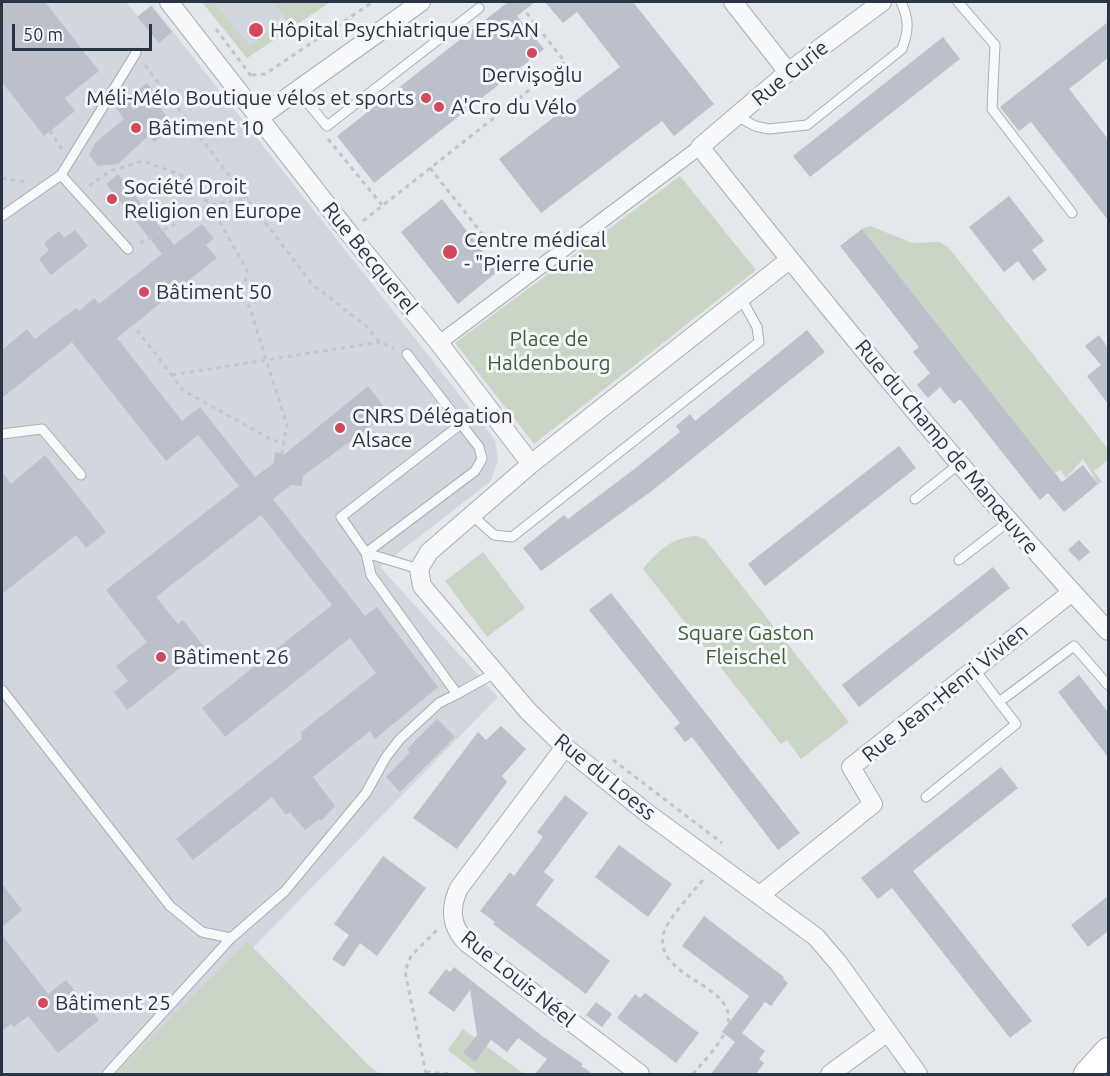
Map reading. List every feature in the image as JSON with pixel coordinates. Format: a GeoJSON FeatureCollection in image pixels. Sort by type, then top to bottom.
{"type":"FeatureCollection","features":[{"type":"Feature","properties":{"kind":"main road"},"geometry":{"type":"LineString","coordinates":[[1087,1074],[1108,1051]]}},
{"type":"Feature","properties":{"kind":"street","name":"Rue Becquerel"},"geometry":{"type":"LineString","coordinates":[[169,2],[348,232],[439,343]]}},
{"type":"Feature","properties":{"kind":"street"},"geometry":{"type":"LineString","coordinates":[[260,117],[421,2]]}},
{"type":"Feature","properties":{"kind":"street"},"geometry":{"type":"LineString","coordinates":[[733,2],[788,72]]}},
{"type":"Feature","properties":{"kind":"street","name":"Rue Curie"},"geometry":{"type":"LineString","coordinates":[[700,147],[788,72],[882,2]]}},
{"type":"Feature","properties":{"kind":"street"},"geometry":{"type":"LineString","coordinates":[[419,569],[429,552],[531,464],[789,260],[700,147],[439,343],[531,464]]}},
{"type":"Feature","properties":{"kind":"street","name":"Rue du Champ de Manœuvre"},"geometry":{"type":"LineString","coordinates":[[789,260],[1008,522],[1108,631]]}},
{"type":"Feature","properties":{"kind":"street","name":"Rue du Loess"},"geometry":{"type":"LineString","coordinates":[[419,569],[422,586],[528,711],[565,747],[709,870],[760,895],[816,937],[918,1074]]}},
{"type":"Feature","properties":{"kind":"street","name":"Rue Jean-Henri Vivien"},"geometry":{"type":"LineString","coordinates":[[760,895],[873,804],[851,767],[1072,592]]}},
{"type":"Feature","properties":{"kind":"street","name":"Rue Louis Néel"},"geometry":{"type":"LineString","coordinates":[[565,747],[459,888],[452,914],[455,927],[466,942],[640,1074]]}},
{"type":"Feature","properties":{"kind":"street"},"geometry":{"type":"LineString","coordinates":[[830,1074],[888,1032]]}},
{"type":"Feature","properties":{"kind":"lane"},"geometry":{"type":"LineString","coordinates":[[736,116],[755,126],[769,129],[807,124],[902,49],[909,31],[907,15],[902,2]]}},
{"type":"Feature","properties":{"kind":"lane"},"geometry":{"type":"LineString","coordinates":[[958,2],[994,45],[992,110],[1072,213]]}},
{"type":"Feature","properties":{"kind":"lane"},"geometry":{"type":"LineString","coordinates":[[297,90],[327,126],[479,8]]}},
{"type":"Feature","properties":{"kind":"lane"},"geometry":{"type":"LineString","coordinates":[[2,216],[61,175],[136,53]]}},
{"type":"Feature","properties":{"kind":"lane"},"geometry":{"type":"LineString","coordinates":[[61,175],[128,249]]}},
{"type":"Feature","properties":{"kind":"lane"},"geometry":{"type":"LineString","coordinates":[[472,515],[494,535],[512,537],[759,342],[757,327],[741,298]]}},
{"type":"Feature","properties":{"kind":"lane"},"geometry":{"type":"LineString","coordinates":[[366,553],[476,471],[482,459],[480,447],[407,354]]}},
{"type":"Feature","properties":{"kind":"lane"},"geometry":{"type":"LineString","coordinates":[[457,694],[371,575],[366,553],[341,517],[461,424]]}},
{"type":"Feature","properties":{"kind":"lane"},"geometry":{"type":"LineString","coordinates":[[2,434],[42,429],[81,475]]}},
{"type":"Feature","properties":{"kind":"lane"},"geometry":{"type":"LineString","coordinates":[[915,499],[959,464]]}},
{"type":"Feature","properties":{"kind":"lane"},"geometry":{"type":"LineString","coordinates":[[959,560],[1008,522]]}},
{"type":"Feature","properties":{"kind":"lane"},"geometry":{"type":"LineString","coordinates":[[366,553],[419,569]]}},
{"type":"Feature","properties":{"kind":"lane"},"geometry":{"type":"LineString","coordinates":[[999,702],[1074,646],[1108,685]]}},
{"type":"Feature","properties":{"kind":"lane"},"geometry":{"type":"LineString","coordinates":[[926,797],[1016,724],[975,670]]}},
{"type":"Feature","properties":{"kind":"lane"},"geometry":{"type":"LineString","coordinates":[[107,1074],[231,938],[285,891],[366,793],[400,738],[439,703],[495,673]]}},
{"type":"Feature","properties":{"kind":"lane"},"geometry":{"type":"LineString","coordinates":[[2,690],[170,906],[202,932],[231,938]]}},
{"type":"Feature","properties":{"kind":"path"},"geometry":{"type":"LineString","coordinates":[[252,75],[265,74],[373,2]]}},
{"type":"Feature","properties":{"kind":"path"},"geometry":{"type":"LineString","coordinates":[[348,232],[565,62],[518,2]]}},
{"type":"Feature","properties":{"kind":"path"},"geometry":{"type":"LineString","coordinates":[[136,53],[312,284],[366,326],[380,342],[407,354]]}},
{"type":"Feature","properties":{"kind":"path"},"geometry":{"type":"LineString","coordinates":[[327,126],[326,137],[382,205]]}},
{"type":"Feature","properties":{"kind":"path"},"geometry":{"type":"LineString","coordinates":[[50,130],[70,161]]}},
{"type":"Feature","properties":{"kind":"path"},"geometry":{"type":"LineString","coordinates":[[78,194],[110,171],[143,161],[184,176],[210,205],[247,270],[244,290],[288,425],[282,453]]}},
{"type":"Feature","properties":{"kind":"path"},"geometry":{"type":"LineString","coordinates":[[430,168],[521,282]]}},
{"type":"Feature","properties":{"kind":"path"},"geometry":{"type":"LineString","coordinates":[[128,249],[210,205],[248,198]]}},
{"type":"Feature","properties":{"kind":"path"},"geometry":{"type":"LineString","coordinates":[[137,330],[184,391],[274,441],[284,441]]}},
{"type":"Feature","properties":{"kind":"path"},"geometry":{"type":"LineString","coordinates":[[172,375],[380,342]]}},
{"type":"Feature","properties":{"kind":"path"},"geometry":{"type":"LineString","coordinates":[[709,870],[713,884]]}},
{"type":"Feature","properties":{"kind":"path"},"geometry":{"type":"LineString","coordinates":[[693,1074],[725,1033],[728,1012],[722,1000],[668,960],[663,947],[663,935],[709,870]]}},
{"type":"Feature","properties":{"kind":"path"},"geometry":{"type":"LineString","coordinates":[[451,1074],[425,1073],[410,1009],[405,971],[411,956],[452,914]]}},
{"type":"Feature","properties":{"kind":"shaded area"},"geometry":{"type":"Polygon","coordinates":[[[2,2],[126,2],[138,16],[152,5],[495,440],[498,460],[491,481],[380,567],[498,697],[235,966],[380,1074],[2,1074],[2,2]]]}},
{"type":"Feature","properties":{"kind":"shaded area","name":"Hôpital Psychiatrique EPSAN"},"geometry":{"type":"Polygon","coordinates":[[[202,2],[330,2],[247,58],[202,2]]]}},
{"type":"Feature","properties":{"kind":"green space"},"geometry":{"type":"Polygon","coordinates":[[[202,2],[214,2],[250,46],[285,18],[273,2],[330,2],[247,58],[202,2]]]}},
{"type":"Feature","properties":{"kind":"green space","name":"Place de Haldenbourg"},"geometry":{"type":"Polygon","coordinates":[[[680,176],[756,270],[534,444],[455,343],[680,176]]]}},
{"type":"Feature","properties":{"kind":"green space"},"geometry":{"type":"Polygon","coordinates":[[[870,226],[913,243],[939,242],[948,247],[1108,449],[1108,460],[1094,471],[1102,482],[1098,484],[1083,459],[1066,478],[1060,470],[1055,473],[862,229],[870,226]]]}},
{"type":"Feature","properties":{"kind":"green space","name":"Square Gaston Fleischel"},"geometry":{"type":"Polygon","coordinates":[[[696,536],[705,539],[849,722],[801,759],[787,740],[781,744],[643,569],[666,546],[680,539],[696,536]]]}},
{"type":"Feature","properties":{"kind":"green space"},"geometry":{"type":"Polygon","coordinates":[[[483,552],[525,608],[487,637],[445,581],[483,552]]]}},
{"type":"Feature","properties":{"kind":"green space"},"geometry":{"type":"Polygon","coordinates":[[[247,941],[377,1074],[115,1074],[247,941]]]}},
{"type":"Feature","properties":{"kind":"green space"},"geometry":{"type":"Polygon","coordinates":[[[463,1029],[524,1074],[479,1074],[448,1050],[463,1029]]]}},
{"type":"Feature","properties":{"kind":"building"},"geometry":{"type":"Polygon","coordinates":[[[2,2],[45,2],[99,71],[65,98],[75,111],[44,136],[2,82],[2,2]]]}},
{"type":"Feature","properties":{"kind":"building"},"geometry":{"type":"Polygon","coordinates":[[[508,2],[535,2],[517,16],[544,49],[374,183],[337,136],[508,2]]]}},
{"type":"Feature","properties":{"kind":"building"},"geometry":{"type":"Polygon","coordinates":[[[545,2],[633,2],[714,104],[674,136],[662,121],[541,213],[499,159],[620,67],[577,12],[563,23],[545,2]]]}},
{"type":"Feature","properties":{"kind":"building"},"geometry":{"type":"Polygon","coordinates":[[[151,6],[172,32],[159,43],[137,17],[151,6]]]}},
{"type":"Feature","properties":{"kind":"building"},"geometry":{"type":"Polygon","coordinates":[[[1108,22],[1108,58],[1069,89],[1108,139],[1108,220],[1031,122],[1019,131],[1000,107],[1108,22]]]}},
{"type":"Feature","properties":{"kind":"building"},"geometry":{"type":"Polygon","coordinates":[[[943,37],[960,59],[810,177],[793,156],[943,37]]]}},
{"type":"Feature","properties":{"kind":"building","name":"Bâtiment 10"},"geometry":{"type":"Polygon","coordinates":[[[147,83],[161,101],[158,104],[173,127],[154,142],[149,135],[118,164],[98,166],[89,155],[95,143],[124,119],[116,108],[147,83]]]}},
{"type":"Feature","properties":{"kind":"building"},"geometry":{"type":"Polygon","coordinates":[[[118,174],[174,245],[202,224],[214,238],[206,245],[217,258],[117,338],[182,421],[200,407],[255,477],[274,463],[275,452],[285,454],[368,386],[389,413],[303,476],[302,486],[291,485],[273,499],[365,616],[377,607],[438,687],[375,739],[370,731],[313,777],[335,806],[321,821],[319,819],[305,830],[290,812],[286,815],[272,797],[193,860],[176,839],[302,739],[301,732],[376,673],[350,638],[225,737],[202,708],[332,605],[261,515],[156,597],[178,624],[183,620],[205,648],[127,710],[114,692],[128,681],[116,666],[147,642],[106,590],[239,486],[198,435],[166,461],[72,342],[2,398],[2,350],[27,329],[35,339],[76,308],[79,311],[94,298],[99,304],[162,254],[106,184],[118,174]]]}},
{"type":"Feature","properties":{"kind":"building"},"geometry":{"type":"Polygon","coordinates":[[[1009,196],[1044,241],[1032,250],[1047,270],[1033,281],[1018,261],[1004,272],[969,227],[1009,196]]]}},
{"type":"Feature","properties":{"kind":"building","name":"Centre médical - \"Pierre Curie"},"geometry":{"type":"Polygon","coordinates":[[[442,199],[498,271],[458,304],[401,232],[442,199]]]}},
{"type":"Feature","properties":{"kind":"building"},"geometry":{"type":"Polygon","coordinates":[[[862,229],[1062,482],[1083,465],[1098,484],[1064,512],[1048,493],[1040,500],[960,399],[954,404],[940,387],[928,398],[917,385],[930,373],[913,352],[919,347],[840,246],[862,229]]]}},
{"type":"Feature","properties":{"kind":"building"},"geometry":{"type":"Polygon","coordinates":[[[75,230],[88,246],[51,275],[39,259],[49,250],[44,243],[59,231],[64,238],[75,230]]]}},
{"type":"Feature","properties":{"kind":"building"},"geometry":{"type":"Polygon","coordinates":[[[807,330],[825,352],[653,490],[541,571],[523,548],[564,515],[568,519],[633,470],[680,432],[676,426],[690,414],[695,421],[807,330]]]}},
{"type":"Feature","properties":{"kind":"building"},"geometry":{"type":"Polygon","coordinates":[[[1099,335],[1108,348],[1108,404],[1087,376],[1101,365],[1085,346],[1099,335]]]}},
{"type":"Feature","properties":{"kind":"building"},"geometry":{"type":"Polygon","coordinates":[[[899,446],[916,468],[765,586],[748,564],[899,446]]]}},
{"type":"Feature","properties":{"kind":"building"},"geometry":{"type":"Polygon","coordinates":[[[45,455],[106,532],[86,548],[76,535],[2,594],[2,472],[11,484],[45,455]]]}},
{"type":"Feature","properties":{"kind":"building"},"geometry":{"type":"Polygon","coordinates":[[[1079,540],[1090,552],[1079,561],[1068,550],[1079,540]]]}},
{"type":"Feature","properties":{"kind":"building"},"geometry":{"type":"Polygon","coordinates":[[[993,567],[1010,588],[859,707],[842,685],[993,567]]]}},
{"type":"Feature","properties":{"kind":"building"},"geometry":{"type":"Polygon","coordinates":[[[611,593],[800,833],[778,850],[692,737],[685,742],[674,728],[680,723],[589,610],[611,593]]]}},
{"type":"Feature","properties":{"kind":"building"},"geometry":{"type":"Polygon","coordinates":[[[1079,675],[1108,712],[1108,757],[1058,692],[1079,675]]]}},
{"type":"Feature","properties":{"kind":"building"},"geometry":{"type":"Polygon","coordinates":[[[437,719],[455,737],[400,792],[386,777],[410,752],[407,749],[437,719]]]}},
{"type":"Feature","properties":{"kind":"building"},"geometry":{"type":"Polygon","coordinates":[[[501,726],[526,749],[502,776],[507,782],[457,849],[413,818],[478,732],[486,740],[501,726]]]}},
{"type":"Feature","properties":{"kind":"building"},"geometry":{"type":"Polygon","coordinates":[[[1001,767],[1018,788],[913,871],[1032,1021],[1010,1038],[892,888],[878,899],[861,878],[1001,767]]]}},
{"type":"Feature","properties":{"kind":"building"},"geometry":{"type":"Polygon","coordinates":[[[565,795],[588,813],[544,872],[554,880],[536,905],[610,961],[586,994],[493,924],[495,922],[480,911],[510,872],[514,876],[543,837],[537,832],[565,795]]]}},
{"type":"Feature","properties":{"kind":"building"},"geometry":{"type":"Polygon","coordinates":[[[619,845],[672,884],[648,917],[595,877],[619,845]]]}},
{"type":"Feature","properties":{"kind":"building"},"geometry":{"type":"Polygon","coordinates":[[[383,856],[426,888],[377,956],[360,943],[344,967],[332,959],[349,935],[334,924],[383,856]]]}},
{"type":"Feature","properties":{"kind":"building"},"geometry":{"type":"Polygon","coordinates":[[[2,884],[22,910],[2,927],[2,884]]]}},
{"type":"Feature","properties":{"kind":"building"},"geometry":{"type":"Polygon","coordinates":[[[1108,896],[1108,931],[1088,947],[1071,925],[1108,896]]]}},
{"type":"Feature","properties":{"kind":"building"},"geometry":{"type":"Polygon","coordinates":[[[704,916],[784,977],[783,979],[788,983],[771,1006],[765,1002],[742,1033],[765,1051],[759,1059],[764,1063],[756,1074],[711,1074],[735,1042],[722,1032],[749,996],[682,946],[704,916]]]}},
{"type":"Feature","properties":{"kind":"building","name":"Bâtiment 25"},"geometry":{"type":"Polygon","coordinates":[[[2,935],[48,994],[66,980],[99,1020],[58,1053],[28,1016],[14,1027],[11,1024],[2,1031],[2,935]]]}},
{"type":"Feature","properties":{"kind":"building"},"geometry":{"type":"Polygon","coordinates":[[[454,967],[542,1036],[583,1064],[581,1066],[593,1074],[535,1074],[547,1059],[518,1038],[507,1052],[491,1040],[475,1062],[463,1053],[477,1035],[470,990],[454,1012],[428,993],[446,969],[450,972],[454,967]]]}},
{"type":"Feature","properties":{"kind":"building"},"geometry":{"type":"Polygon","coordinates":[[[645,993],[699,1033],[676,1063],[617,1018],[635,994],[640,998],[645,993]]]}},
{"type":"Feature","properties":{"kind":"building"},"geometry":{"type":"Polygon","coordinates":[[[596,1002],[612,1014],[602,1027],[586,1015],[596,1002]]]}},
{"type":"Feature","properties":{"kind":"place","name":"Hôpital Psychiatrique EPSAN"},"geometry":{"type":"Point","coordinates":[256,30]}},
{"type":"Feature","properties":{"kind":"place","name":"Dervişoğlu"},"geometry":{"type":"Point","coordinates":[532,53]}},
{"type":"Feature","properties":{"kind":"place","name":"Méli-Mélo Boutique vélos et sports"},"geometry":{"type":"Point","coordinates":[426,98]}},
{"type":"Feature","properties":{"kind":"place","name":"A'Cro du Vélo"},"geometry":{"type":"Point","coordinates":[439,107]}},
{"type":"Feature","properties":{"kind":"place","name":"Bâtiment 10"},"geometry":{"type":"Point","coordinates":[136,128]}},
{"type":"Feature","properties":{"kind":"place","name":"Société Droit Religion en Europe"},"geometry":{"type":"Point","coordinates":[112,199]}},
{"type":"Feature","properties":{"kind":"place","name":"Centre médical - \"Pierre Curie"},"geometry":{"type":"Point","coordinates":[450,252]}},
{"type":"Feature","properties":{"kind":"place","name":"Bâtiment 50"},"geometry":{"type":"Point","coordinates":[144,292]}},
{"type":"Feature","properties":{"kind":"place","name":"CNRS Délégation Alsace"},"geometry":{"type":"Point","coordinates":[340,428]}},
{"type":"Feature","properties":{"kind":"place","name":"Bâtiment 26"},"geometry":{"type":"Point","coordinates":[161,657]}},
{"type":"Feature","properties":{"kind":"place","name":"Bâtiment 25"},"geometry":{"type":"Point","coordinates":[43,1003]}}]}
